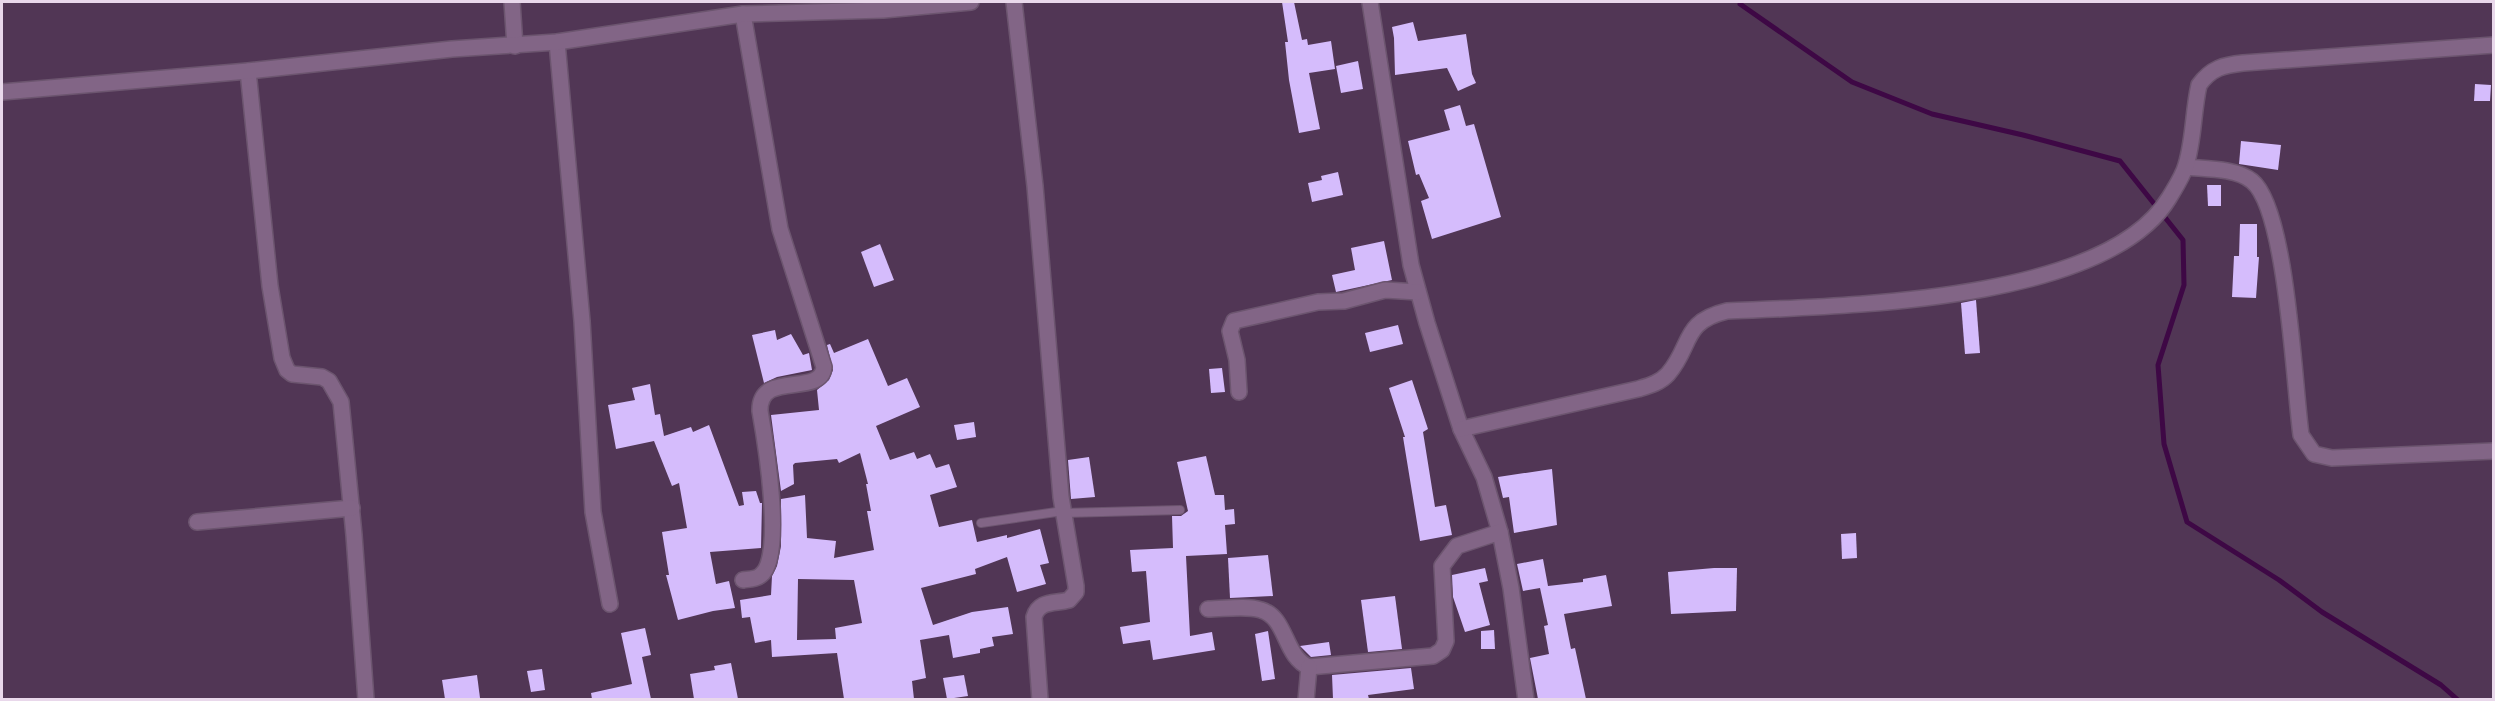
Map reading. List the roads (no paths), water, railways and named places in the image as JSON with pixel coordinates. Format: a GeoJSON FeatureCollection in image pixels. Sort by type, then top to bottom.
{"type":"FeatureCollection","features":[{"type":"Feature","properties":{"kind":"street"},"geometry":{"type":"LineString","coordinates":[[512,2],[514,46]]}},
{"type":"Feature","properties":{"kind":"street"},"geometry":{"type":"LineString","coordinates":[[2,92],[556,42],[743,14],[883,10],[971,2]]}},
{"type":"Feature","properties":{"kind":"street"},"geometry":{"type":"LineString","coordinates":[[1014,2],[1035,186],[1064,512],[1076,592],[1069,600],[1039,607],[1034,617],[1040,699]]}},
{"type":"Feature","properties":{"kind":"street"},"geometry":{"type":"LineString","coordinates":[[1370,2],[1418,292],[1461,429],[1484,477],[1500,532],[1511,588],[1526,699]]}},
{"type":"Feature","properties":{"kind":"street"},"geometry":{"type":"LineString","coordinates":[[743,14],[780,229],[824,367],[817,379],[773,388],[760,399],[770,472],[771,532],[765,571],[760,576],[743,580]]}},
{"type":"Feature","properties":{"kind":"street"},"geometry":{"type":"LineString","coordinates":[[556,42],[582,321],[593,512],[610,604]]}},
{"type":"Feature","properties":{"kind":"street"},"geometry":{"type":"LineString","coordinates":[[1461,429],[1638,389],[1655,383],[1667,376],[1693,328],[1713,314],[1727,311],[1896,301],[1956,294],[1993,288],[2063,268],[2100,253],[2130,237],[2151,220],[2168,200],[2186,167],[2199,85],[2214,69],[2243,63],[2493,45]]}},
{"type":"Feature","properties":{"kind":"street"},"geometry":{"type":"LineString","coordinates":[[248,71],[270,286],[282,358],[287,370],[292,374],[322,377],[336,390],[342,414],[352,508],[366,699]]}},
{"type":"Feature","properties":{"kind":"street"},"geometry":{"type":"LineString","coordinates":[[2186,167],[2240,174],[2252,180],[2262,191],[2268,203],[2278,238],[2301,435],[2314,454],[2332,458],[2493,451]]}},
{"type":"Feature","properties":{"kind":"street"},"geometry":{"type":"LineString","coordinates":[[1239,392],[1237,360],[1230,331],[1234,321],[1318,303],[1344,301],[1385,290],[1418,292]]}},
{"type":"Feature","properties":{"kind":"street"},"geometry":{"type":"LineString","coordinates":[[198,522],[352,508]]}},
{"type":"Feature","properties":{"kind":"street"},"geometry":{"type":"LineString","coordinates":[[1208,609],[1263,610],[1277,623],[1298,661],[1309,667],[1425,658],[1438,654],[1446,642],[1442,566],[1457,546],[1500,532]]}},
{"type":"Feature","properties":{"kind":"street"},"geometry":{"type":"LineString","coordinates":[[1306,699],[1309,667]]}},
{"type":"Feature","properties":{"kind":"lane"},"geometry":{"type":"LineString","coordinates":[[981,523],[1064,512],[1180,510]]}},
{"type":"Feature","properties":{"kind":"waterway"},"geometry":{"type":"LineString","coordinates":[[1741,2],[1740,4],[1852,82],[1932,114],[2120,161],[2183,240],[2184,285],[2158,365],[2164,444],[2187,522],[2279,580],[2322,612],[2441,685],[2458,700]]}}]}
